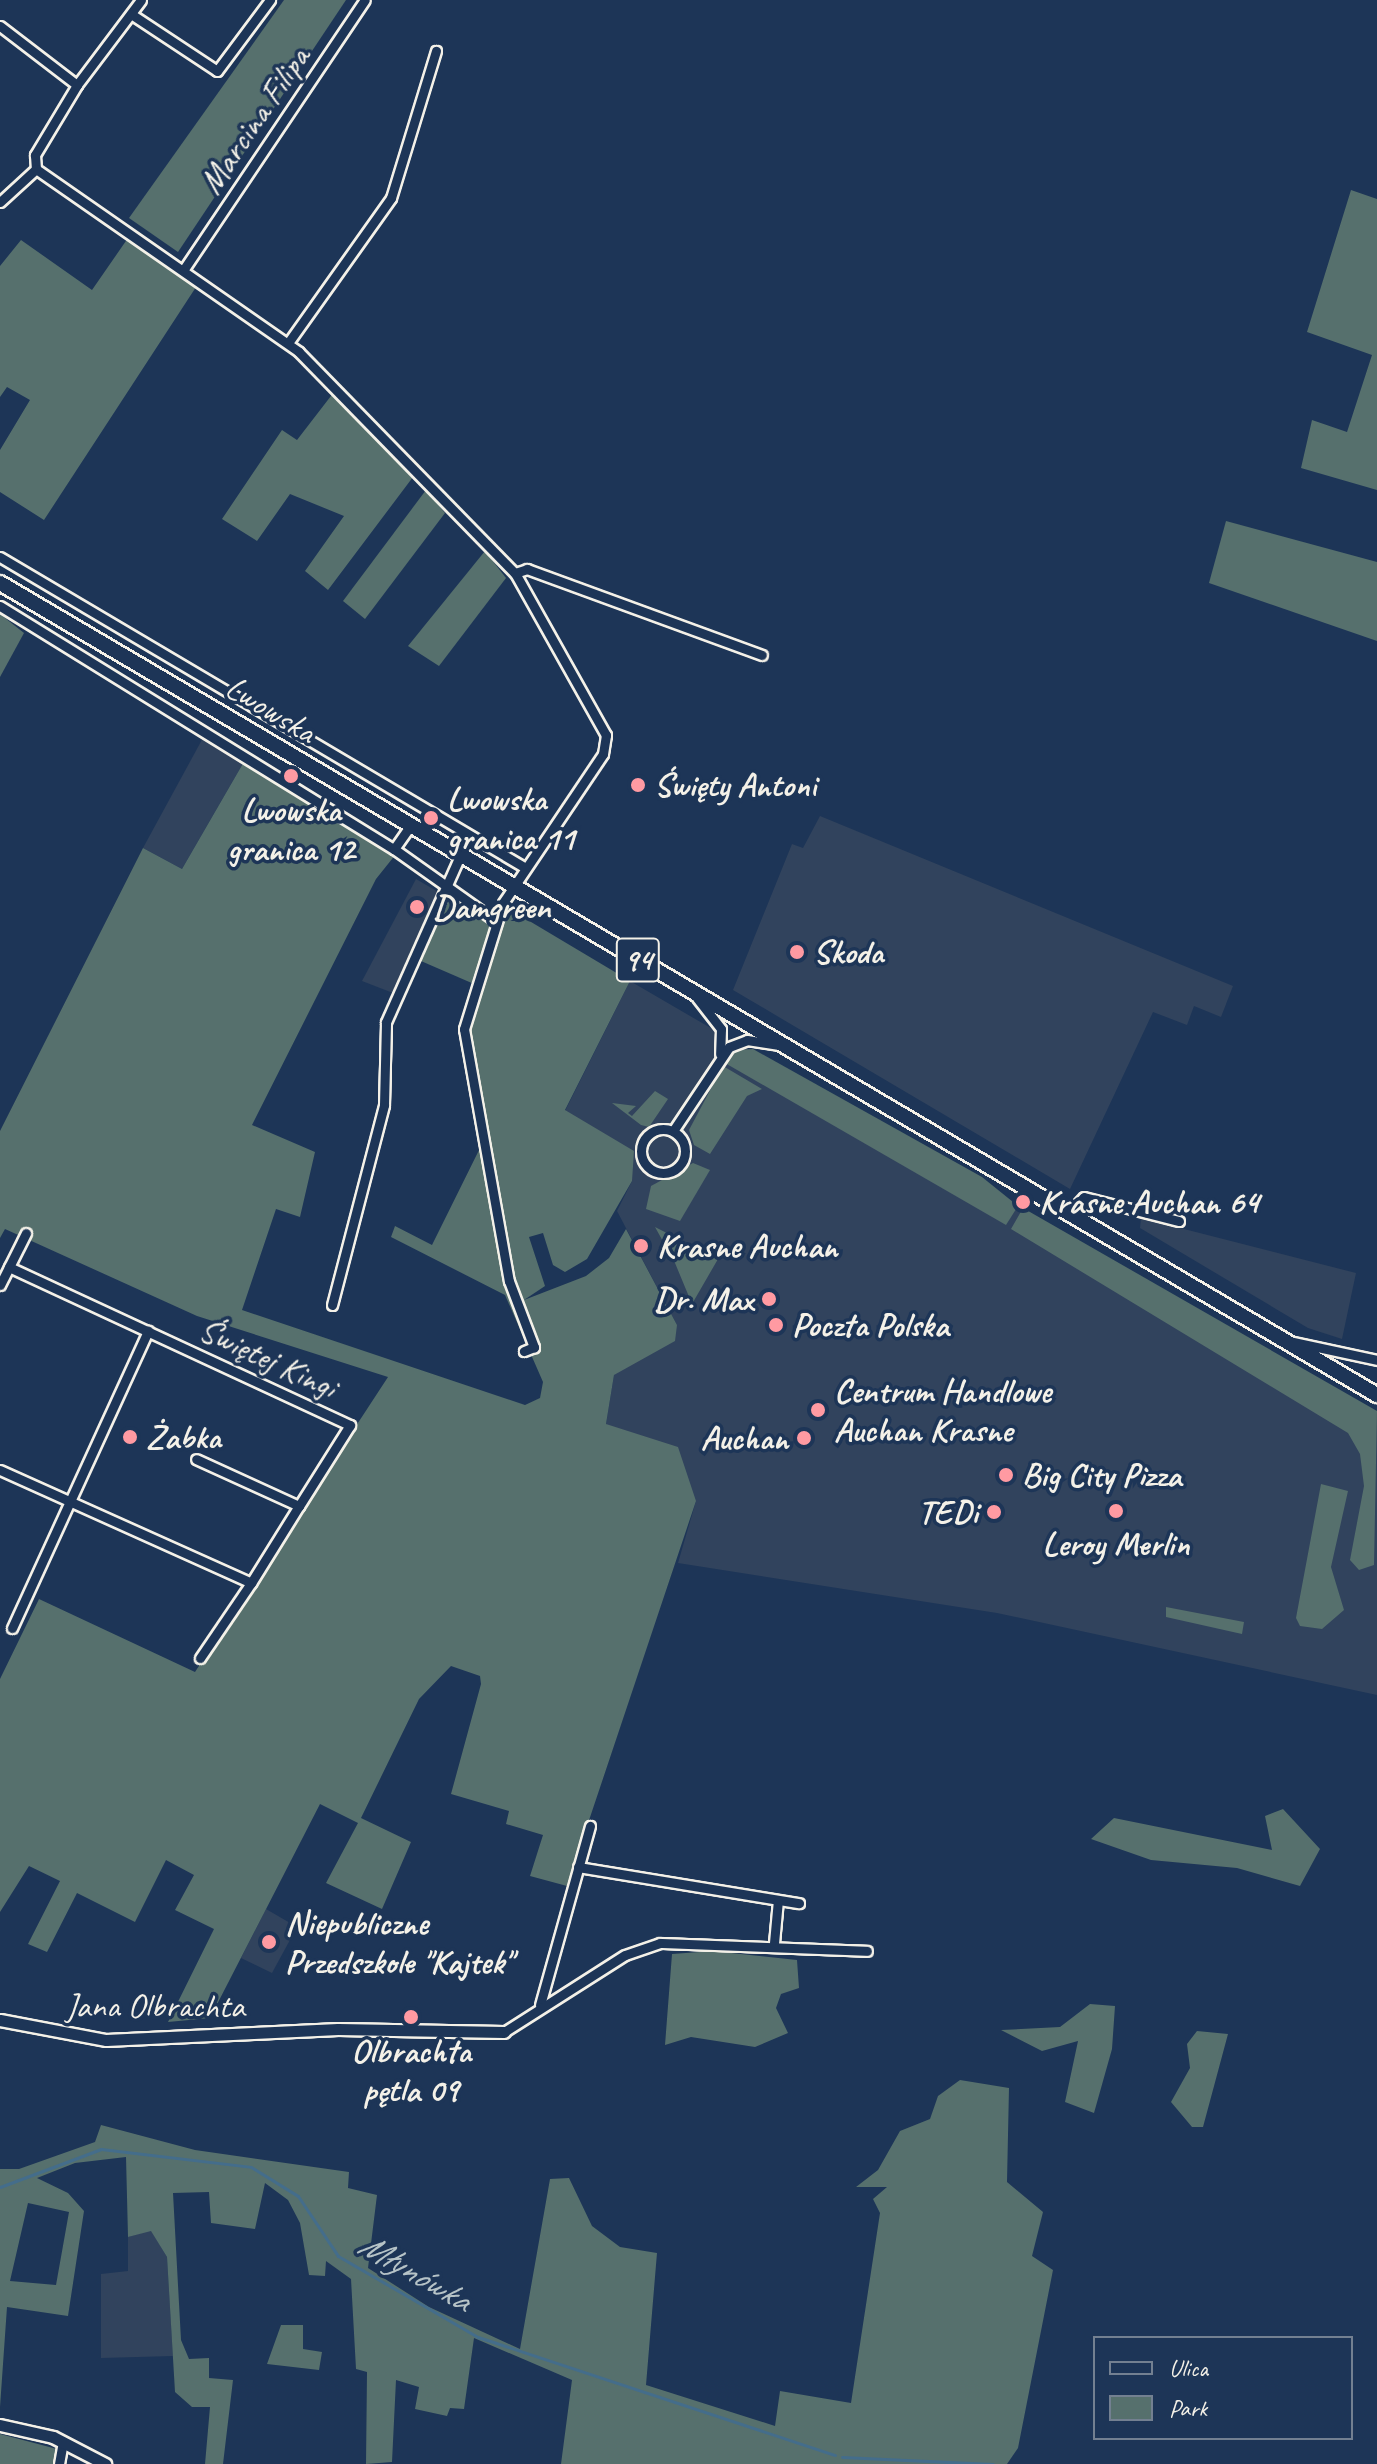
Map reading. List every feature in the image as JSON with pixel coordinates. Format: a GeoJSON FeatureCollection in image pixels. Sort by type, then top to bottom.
{"type":"FeatureCollection","features":[{"type":"Feature","properties":{"kind":"main road","name":"Lwowska"},"geometry":{"type":"LineString","coordinates":[[0,583],[512,886]]}},
{"type":"Feature","properties":{"kind":"main road","name":"94"},"geometry":{"type":"LineString","coordinates":[[512,886],[1377,1395]]}},
{"type":"Feature","properties":{"kind":"street"},"geometry":{"type":"LineString","coordinates":[[36,169],[35,155],[77,85],[141,0]]}},
{"type":"Feature","properties":{"kind":"street"},"geometry":{"type":"LineString","coordinates":[[131,14],[217,71],[270,0]]}},
{"type":"Feature","properties":{"kind":"street","name":"Marcina Filipa"},"geometry":{"type":"LineString","coordinates":[[184,269],[365,0]]}},
{"type":"Feature","properties":{"kind":"street"},"geometry":{"type":"LineString","coordinates":[[0,26],[77,85]]}},
{"type":"Feature","properties":{"kind":"street"},"geometry":{"type":"LineString","coordinates":[[288,343],[391,198],[436,51]]}},
{"type":"Feature","properties":{"kind":"street"},"geometry":{"type":"LineString","coordinates":[[36,169],[184,269],[302,355],[515,573],[606,735],[603,754],[512,886],[497,922],[463,1047],[509,1281],[534,1347],[524,1351]]}},
{"type":"Feature","properties":{"kind":"street"},"geometry":{"type":"LineString","coordinates":[[0,202],[36,169]]}},
{"type":"Feature","properties":{"kind":"street"},"geometry":{"type":"LineString","coordinates":[[0,557],[524,867]]}},
{"type":"Feature","properties":{"kind":"street"},"geometry":{"type":"LineString","coordinates":[[515,573],[527,569],[762,655]]}},
{"type":"Feature","properties":{"kind":"street"},"geometry":{"type":"LineString","coordinates":[[32,602],[43,583]]}},
{"type":"Feature","properties":{"kind":"street"},"geometry":{"type":"LineString","coordinates":[[66,622],[77,603]]}},
{"type":"Feature","properties":{"kind":"street"},"geometry":{"type":"LineString","coordinates":[[0,606],[449,883],[497,922]]}},
{"type":"Feature","properties":{"kind":"street"},"geometry":{"type":"LineString","coordinates":[[134,662],[145,644]]}},
{"type":"Feature","properties":{"kind":"street"},"geometry":{"type":"LineString","coordinates":[[167,682],[178,663]]}},
{"type":"Feature","properties":{"kind":"street"},"geometry":{"type":"LineString","coordinates":[[238,724],[249,705]]}},
{"type":"Feature","properties":{"kind":"street"},"geometry":{"type":"LineString","coordinates":[[257,735],[268,717]]}},
{"type":"Feature","properties":{"kind":"street"},"geometry":{"type":"LineString","coordinates":[[281,749],[292,731]]}},
{"type":"Feature","properties":{"kind":"street"},"geometry":{"type":"LineString","coordinates":[[321,773],[332,754]]}},
{"type":"Feature","properties":{"kind":"street"},"geometry":{"type":"LineString","coordinates":[[355,793],[366,774]]}},
{"type":"Feature","properties":{"kind":"street"},"geometry":{"type":"LineString","coordinates":[[394,849],[410,826]]}},
{"type":"Feature","properties":{"kind":"street"},"geometry":{"type":"LineString","coordinates":[[332,1305],[384,1105],[386,1022],[460,856]]}},
{"type":"Feature","properties":{"kind":"street"},"geometry":{"type":"LineString","coordinates":[[673,1131],[719,1056],[721,1029],[692,993]]}},
{"type":"Feature","properties":{"kind":"street"},"geometry":{"type":"LineString","coordinates":[[719,1056],[747,1040],[783,1045]]}},
{"type":"Feature","properties":{"kind":"street"},"geometry":{"type":"LineString","coordinates":[[655,1130],[673,1131],[684,1144],[683,1160],[665,1173],[651,1170],[642,1143],[655,1130]]}},
{"type":"Feature","properties":{"kind":"street"},"geometry":{"type":"LineString","coordinates":[[1068,1214],[1084,1197],[1179,1221]]}},
{"type":"Feature","properties":{"kind":"street"},"geometry":{"type":"LineString","coordinates":[[0,1285],[26,1233]]}},
{"type":"Feature","properties":{"kind":"street","name":"Świętej Kingi"},"geometry":{"type":"LineString","coordinates":[[9,1267],[350,1425],[299,1506]]}},
{"type":"Feature","properties":{"kind":"street","name":"Świętej Kingi"},"geometry":{"type":"LineString","coordinates":[[12,1628],[148,1331]]}},
{"type":"Feature","properties":{"kind":"street"},"geometry":{"type":"LineString","coordinates":[[1279,1338],[1377,1360]]}},
{"type":"Feature","properties":{"kind":"street"},"geometry":{"type":"LineString","coordinates":[[196,1459],[299,1506],[200,1658]]}},
{"type":"Feature","properties":{"kind":"street"},"geometry":{"type":"LineString","coordinates":[[0,1470],[251,1583]]}},
{"type":"Feature","properties":{"kind":"street"},"geometry":{"type":"LineString","coordinates":[[540,2005],[590,1826]]}},
{"type":"Feature","properties":{"kind":"street"},"geometry":{"type":"LineString","coordinates":[[578,1867],[799,1903]]}},
{"type":"Feature","properties":{"kind":"street"},"geometry":{"type":"LineString","coordinates":[[774,1943],[778,1900]]}},
{"type":"Feature","properties":{"kind":"street"},"geometry":{"type":"LineString","coordinates":[[504,2032],[540,2005],[660,1943],[774,1943],[867,1951]]}},
{"type":"Feature","properties":{"kind":"street","name":"Jana Olbrachta"},"geometry":{"type":"LineString","coordinates":[[0,2020],[106,2040],[338,2029],[504,2032]]}},
{"type":"Feature","properties":{"kind":"street"},"geometry":{"type":"LineString","coordinates":[[0,2425],[63,2441],[105,2464]]}},
{"type":"Feature","properties":{"kind":"street"},"geometry":{"type":"LineString","coordinates":[[59,2464],[63,2441]]}},
{"type":"Feature","properties":{"kind":"shaded area"},"geometry":{"type":"Polygon","coordinates":[[[204,736],[245,760],[182,869],[143,848],[204,736]]]}},
{"type":"Feature","properties":{"kind":"shaded area"},"geometry":{"type":"Polygon","coordinates":[[[820,816],[1233,986],[1221,1017],[1194,1006],[1187,1025],[1153,1012],[1070,1189],[733,990],[792,844],[803,848],[820,816]]]}},
{"type":"Feature","properties":{"kind":"shaded area"},"geometry":{"type":"Polygon","coordinates":[[[416,879],[440,893],[393,993],[362,981],[416,879]]]}},
{"type":"Feature","properties":{"kind":"shaded area"},"geometry":{"type":"Polygon","coordinates":[[[630,981],[1377,1416],[1377,1695],[997,1613],[678,1563],[696,1501],[606,1424],[614,1375],[677,1325],[617,1211],[632,1181],[565,1111],[630,981]]]}},
{"type":"Feature","properties":{"kind":"shaded area"},"geometry":{"type":"Polygon","coordinates":[[[1141,1218],[1356,1273],[1342,1339],[1308,1328],[1140,1228],[1141,1218]]]}},
{"type":"Feature","properties":{"kind":"shaded area","name":"Niepubliczne Przedszkole \"Kajtek\""},"geometry":{"type":"Polygon","coordinates":[[[266,1909],[297,1927],[272,1973],[241,1958],[266,1909]]]}},
{"type":"Feature","properties":{"kind":"shaded area"},"geometry":{"type":"Polygon","coordinates":[[[151,2230],[167,2257],[173,2356],[101,2358],[101,2274],[128,2271],[128,2237],[151,2230]]]}},
{"type":"Feature","properties":{"kind":"green space"},"geometry":{"type":"Polygon","coordinates":[[[284,0],[346,0],[178,252],[129,218],[284,0]]]}},
{"type":"Feature","properties":{"kind":"green space"},"geometry":{"type":"Polygon","coordinates":[[[1351,190],[1377,199],[1377,490],[1301,468],[1312,420],[1347,432],[1372,355],[1307,332],[1351,190]]]}},
{"type":"Feature","properties":{"kind":"green space"},"geometry":{"type":"Polygon","coordinates":[[[128,238],[198,284],[44,520],[0,492],[0,450],[30,400],[7,387],[0,397],[0,266],[21,240],[92,290],[128,238]]]}},
{"type":"Feature","properties":{"kind":"green space"},"geometry":{"type":"Polygon","coordinates":[[[334,392],[413,477],[328,590],[305,571],[344,516],[290,494],[257,541],[222,519],[282,430],[297,440],[334,392]]]}},
{"type":"Feature","properties":{"kind":"green space"},"geometry":{"type":"Polygon","coordinates":[[[426,490],[445,513],[365,619],[343,601],[426,490]]]}},
{"type":"Feature","properties":{"kind":"green space"},"geometry":{"type":"Polygon","coordinates":[[[1226,521],[1377,562],[1377,641],[1209,583],[1226,521]]]}},
{"type":"Feature","properties":{"kind":"green space"},"geometry":{"type":"Polygon","coordinates":[[[485,551],[506,578],[439,666],[408,646],[485,551]]]}},
{"type":"Feature","properties":{"kind":"green space"},"geometry":{"type":"Polygon","coordinates":[[[0,614],[24,633],[0,677],[0,614]]]}},
{"type":"Feature","properties":{"kind":"green space"},"geometry":{"type":"Polygon","coordinates":[[[245,760],[396,854],[376,879],[252,1125],[315,1152],[300,1217],[276,1209],[242,1310],[525,1405],[540,1398],[543,1382],[505,1295],[391,1237],[395,1226],[432,1245],[484,1140],[468,1031],[506,907],[630,981],[565,1110],[634,1151],[632,1181],[587,1259],[565,1272],[553,1265],[543,1233],[529,1237],[545,1286],[524,1300],[586,1276],[609,1258],[626,1229],[677,1325],[675,1341],[614,1375],[606,1424],[678,1447],[696,1501],[567,1886],[530,1876],[543,1835],[506,1824],[509,1811],[451,1794],[481,1684],[480,1676],[451,1666],[419,1699],[361,1818],[411,1842],[382,1909],[326,1883],[358,1823],[320,1804],[210,2018],[168,2022],[214,1929],[175,1910],[194,1875],[166,1860],[135,1922],[77,1893],[47,1952],[28,1944],[60,1881],[29,1866],[0,1912],[0,1679],[39,1599],[195,1672],[388,1377],[197,1316],[5,1229],[0,1238],[0,1131],[143,848],[182,869],[245,760]]]}},
{"type":"Feature","properties":{"kind":"green space"},"geometry":{"type":"Polygon","coordinates":[[[449,889],[492,924],[474,984],[414,958],[449,889]]]}},
{"type":"Feature","properties":{"kind":"green space"},"geometry":{"type":"Polygon","coordinates":[[[753,1049],[982,1177],[1018,1206],[1006,1225],[725,1063],[736,1050],[753,1049]]]}},
{"type":"Feature","properties":{"kind":"green space"},"geometry":{"type":"Polygon","coordinates":[[[723,1066],[762,1089],[747,1096],[710,1154],[694,1145],[689,1130],[723,1066]]]}},
{"type":"Feature","properties":{"kind":"green space"},"geometry":{"type":"Polygon","coordinates":[[[655,1091],[668,1099],[649,1127],[641,1125],[612,1103],[636,1106],[628,1113],[632,1116],[655,1091]]]}},
{"type":"Feature","properties":{"kind":"green space"},"geometry":{"type":"Polygon","coordinates":[[[693,1163],[710,1170],[680,1221],[646,1209],[651,1186],[693,1163]]]}},
{"type":"Feature","properties":{"kind":"green space"},"geometry":{"type":"Polygon","coordinates":[[[1023,1208],[1377,1411],[1374,1565],[1359,1570],[1350,1560],[1364,1486],[1360,1454],[1348,1433],[1011,1229],[1023,1208]]]}},
{"type":"Feature","properties":{"kind":"green space"},"geometry":{"type":"Polygon","coordinates":[[[655,1227],[718,1259],[692,1304],[675,1263],[655,1227]]]}},
{"type":"Feature","properties":{"kind":"green space"},"geometry":{"type":"Polygon","coordinates":[[[1321,1484],[1348,1491],[1331,1567],[1344,1610],[1322,1629],[1300,1626],[1296,1618],[1321,1484]]]}},
{"type":"Feature","properties":{"kind":"green space"},"geometry":{"type":"Polygon","coordinates":[[[1166,1607],[1244,1622],[1242,1634],[1166,1617],[1166,1607]]]}},
{"type":"Feature","properties":{"kind":"green space"},"geometry":{"type":"Polygon","coordinates":[[[1283,1809],[1320,1849],[1300,1886],[1237,1868],[1151,1860],[1091,1839],[1114,1818],[1272,1850],[1265,1816],[1283,1809]]]}},
{"type":"Feature","properties":{"kind":"green space"},"geometry":{"type":"Polygon","coordinates":[[[713,1951],[797,1960],[799,1988],[781,1994],[776,2008],[788,2033],[755,2047],[691,2037],[665,2045],[672,1954],[713,1951]]]}},
{"type":"Feature","properties":{"kind":"green space"},"geometry":{"type":"Polygon","coordinates":[[[1090,2004],[1115,2006],[1112,2049],[1094,2113],[1065,2102],[1078,2041],[1042,2051],[1001,2030],[1060,2027],[1090,2004]]]}},
{"type":"Feature","properties":{"kind":"green space"},"geometry":{"type":"Polygon","coordinates":[[[1197,2031],[1228,2034],[1203,2127],[1192,2127],[1171,2102],[1190,2068],[1187,2044],[1197,2031]]]}},
{"type":"Feature","properties":{"kind":"green space"},"geometry":{"type":"Polygon","coordinates":[[[960,2080],[1009,2088],[1007,2182],[1043,2212],[1032,2256],[1053,2270],[1018,2448],[1007,2464],[561,2464],[572,2380],[474,2338],[464,2409],[450,2408],[447,2416],[415,2409],[419,2387],[396,2380],[392,2462],[366,2464],[367,2372],[356,2369],[351,2279],[326,2261],[325,2276],[309,2275],[300,2223],[288,2200],[265,2183],[255,2229],[211,2223],[209,2192],[173,2193],[181,2340],[189,2359],[209,2358],[209,2378],[233,2380],[223,2464],[205,2464],[210,2407],[192,2407],[175,2392],[167,2257],[151,2231],[128,2237],[126,2157],[75,2163],[37,2178],[68,2193],[84,2211],[68,2316],[7,2307],[0,2407],[0,2169],[19,2169],[95,2142],[101,2125],[195,2150],[349,2172],[348,2188],[377,2195],[368,2268],[429,2307],[520,2349],[550,2179],[569,2178],[592,2226],[620,2247],[657,2253],[646,2385],[775,2426],[780,2391],[851,2403],[880,2213],[873,2199],[887,2187],[856,2187],[878,2170],[900,2131],[930,2119],[938,2096],[960,2080]],[[28,2203],[10,2281],[56,2285],[69,2212],[28,2203]]]}},
{"type":"Feature","properties":{"kind":"green space"},"geometry":{"type":"Polygon","coordinates":[[[281,2325],[303,2325],[303,2349],[322,2352],[319,2370],[267,2364],[281,2325]]]}},
{"type":"Feature","properties":{"kind":"green space"},"geometry":{"type":"Polygon","coordinates":[[[0,2434],[57,2449],[55,2464],[0,2464],[0,2434]]]}},
{"type":"Feature","properties":{"kind":"waterway","name":"Młynówka"},"geometry":{"type":"LineString","coordinates":[[0,2187],[101,2149],[251,2167],[298,2196],[338,2256],[478,2337],[835,2455]]}},
{"type":"Feature","properties":{"kind":"waterway","name":"Młynówka"},"geometry":{"type":"LineString","coordinates":[[842,2457],[993,2464]]}},
{"type":"Feature","properties":{"kind":"place","name":"Lwowska granica 12"},"geometry":{"type":"Point","coordinates":[291,776]}},
{"type":"Feature","properties":{"kind":"place","name":"Święty Antoni"},"geometry":{"type":"Point","coordinates":[638,785]}},
{"type":"Feature","properties":{"kind":"place","name":"Lwowska granica 11"},"geometry":{"type":"Point","coordinates":[431,818]}},
{"type":"Feature","properties":{"kind":"place","name":"Damgreen"},"geometry":{"type":"Point","coordinates":[417,907]}},
{"type":"Feature","properties":{"kind":"place","name":"Skoda"},"geometry":{"type":"Point","coordinates":[797,952]}},
{"type":"Feature","properties":{"kind":"place","name":"Krasne Auchan 64"},"geometry":{"type":"Point","coordinates":[1023,1202]}},
{"type":"Feature","properties":{"kind":"place","name":"Krasne Auchan"},"geometry":{"type":"Point","coordinates":[641,1246]}},
{"type":"Feature","properties":{"kind":"place","name":"Dr. Max"},"geometry":{"type":"Point","coordinates":[769,1299]}},
{"type":"Feature","properties":{"kind":"place","name":"Poczta Polska"},"geometry":{"type":"Point","coordinates":[776,1325]}},
{"type":"Feature","properties":{"kind":"place","name":"Centrum Handlowe Auchan Krasne"},"geometry":{"type":"Point","coordinates":[818,1410]}},
{"type":"Feature","properties":{"kind":"place","name":"Żabka"},"geometry":{"type":"Point","coordinates":[130,1437]}},
{"type":"Feature","properties":{"kind":"place","name":"Auchan"},"geometry":{"type":"Point","coordinates":[804,1438]}},
{"type":"Feature","properties":{"kind":"place","name":"Big City Pizza"},"geometry":{"type":"Point","coordinates":[1006,1475]}},
{"type":"Feature","properties":{"kind":"place","name":"Leroy Merlin"},"geometry":{"type":"Point","coordinates":[1116,1511]}},
{"type":"Feature","properties":{"kind":"place","name":"TEDi"},"geometry":{"type":"Point","coordinates":[994,1512]}},
{"type":"Feature","properties":{"kind":"place","name":"Niepubliczne Przedszkole \"Kajtek\""},"geometry":{"type":"Point","coordinates":[269,1942]}},
{"type":"Feature","properties":{"kind":"place","name":"Olbrachta pętla 09"},"geometry":{"type":"Point","coordinates":[411,2017]}}]}
